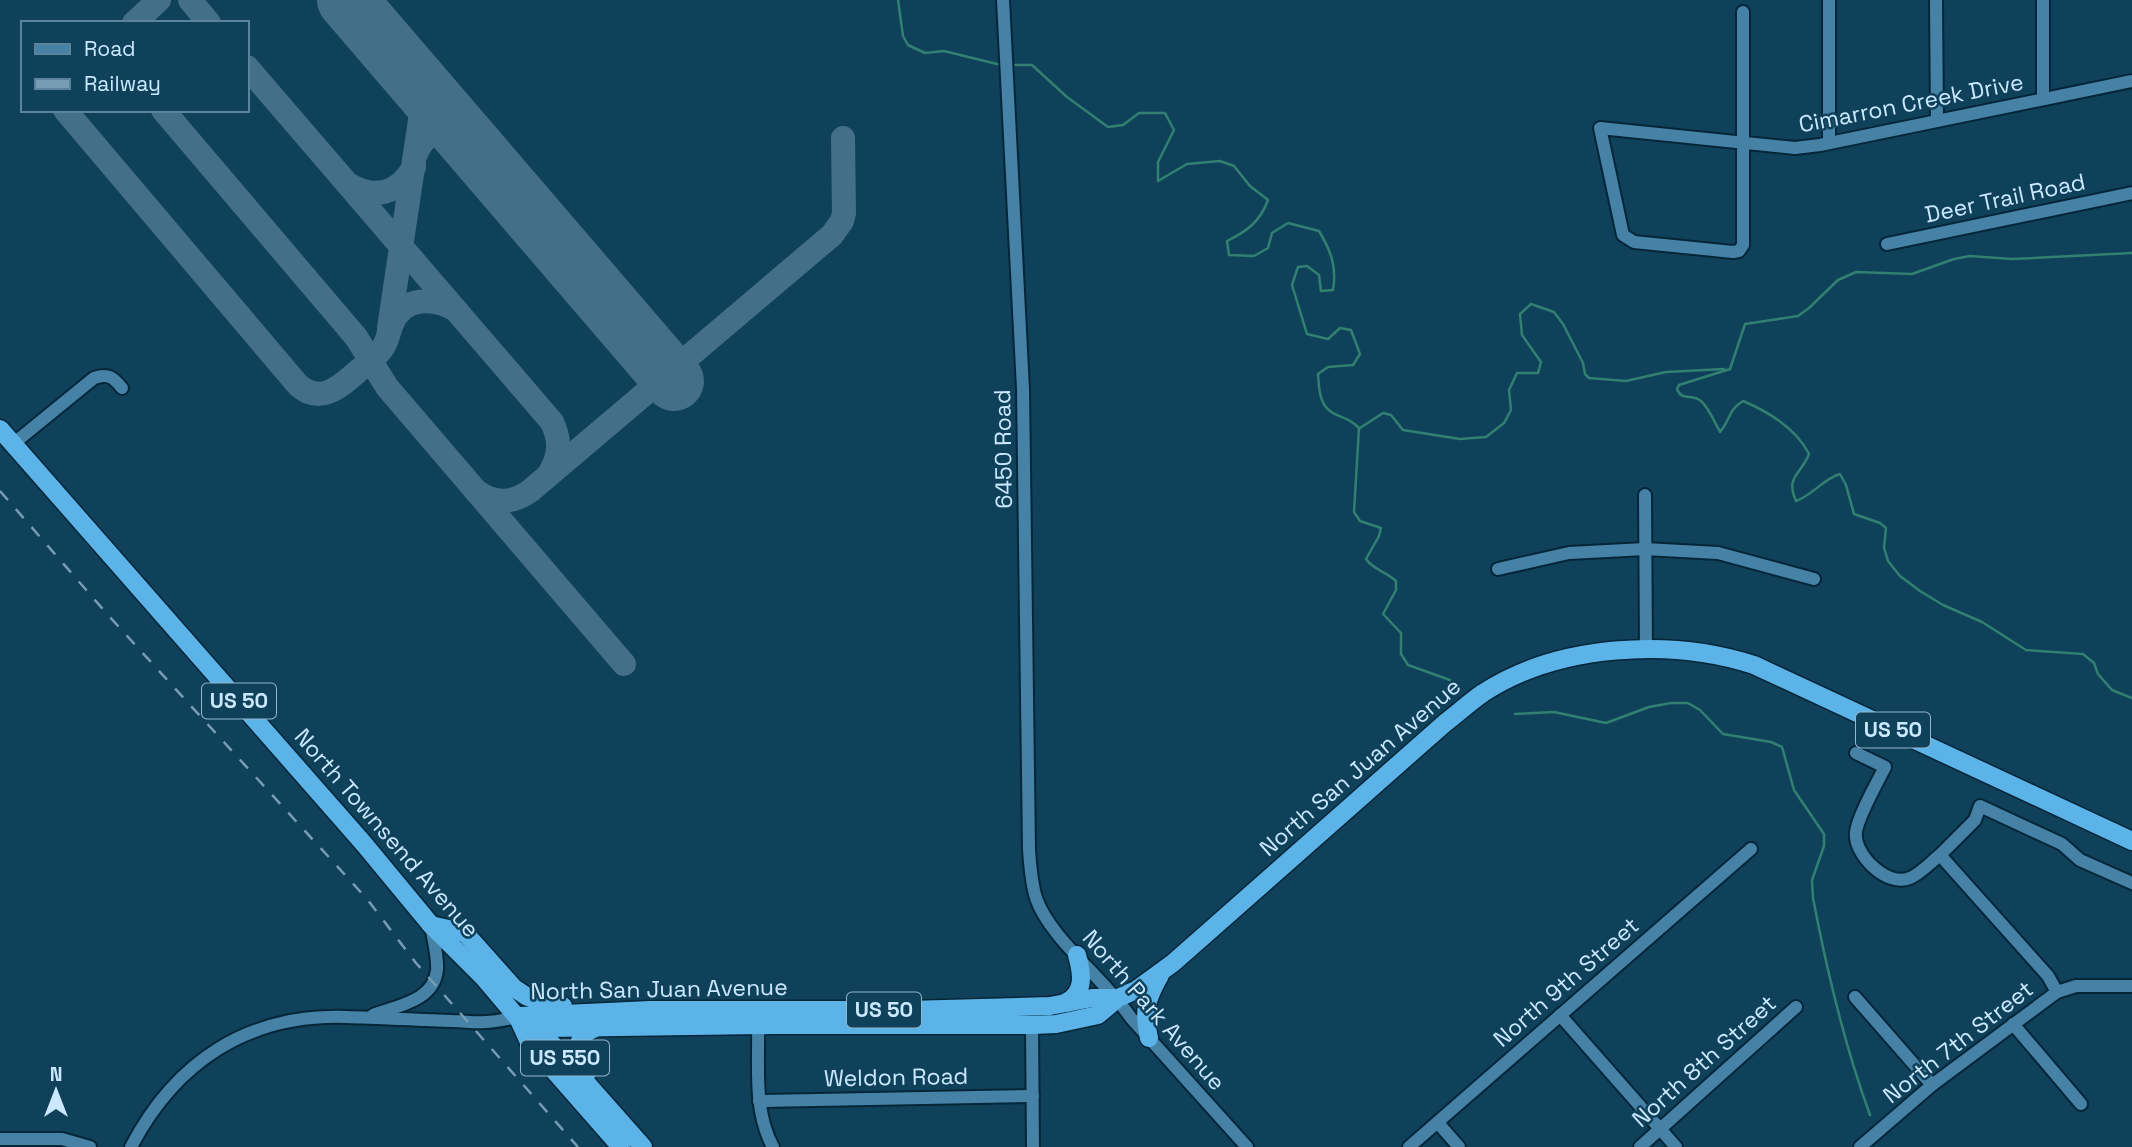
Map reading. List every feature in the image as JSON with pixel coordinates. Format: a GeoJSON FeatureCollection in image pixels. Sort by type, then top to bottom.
{"type":"FeatureCollection","features":[{"type":"Feature","properties":{"kind":"highway","name":"North Townsend Avenue"},"geometry":{"type":"LineString","coordinates":[[0,429],[432,925],[484,978],[517,1017],[529,1042],[626,1139],[643,1147]]}},
{"type":"Feature","properties":{"kind":"highway","name":"North San Juan Avenue"},"geometry":{"type":"LineString","coordinates":[[517,1017],[547,1028],[595,1028],[1032,1025],[1056,1024],[1095,1016],[1161,972],[1445,723],[1483,693],[1523,674],[1570,659],[1619,650],[1709,653],[1754,665],[2132,841]]}},
{"type":"Feature","properties":{"kind":"highway","name":"US 50"},"geometry":{"type":"LineString","coordinates":[[432,925],[465,933],[514,988],[526,996],[544,1003],[570,1007],[629,1007],[650,1010]]}},
{"type":"Feature","properties":{"kind":"highway"},"geometry":{"type":"LineString","coordinates":[[1060,1005],[1072,999],[1081,985],[1077,955]]}},
{"type":"Feature","properties":{"kind":"highway"},"geometry":{"type":"LineString","coordinates":[[1149,1038],[1146,1006],[1161,972]]}},
{"type":"Feature","properties":{"kind":"highway","name":"North San Juan Avenue"},"geometry":{"type":"LineString","coordinates":[[517,1017],[650,1010],[907,1010],[1060,1005],[1092,999],[1118,999]]}},
{"type":"Feature","properties":{"kind":"highway"},"geometry":{"type":"LineString","coordinates":[[595,1028],[579,1041],[580,1065],[626,1117],[626,1139]]}},
{"type":"Feature","properties":{"kind":"street","name":"6450 Road"},"geometry":{"type":"LineString","coordinates":[[1003,0],[1022,376],[1029,849],[1036,897]]}},
{"type":"Feature","properties":{"kind":"street"},"geometry":{"type":"LineString","coordinates":[[1829,0],[1829,143]]}},
{"type":"Feature","properties":{"kind":"street"},"geometry":{"type":"LineString","coordinates":[[1936,0],[1937,120]]}},
{"type":"Feature","properties":{"kind":"street"},"geometry":{"type":"LineString","coordinates":[[2043,0],[2043,99]]}},
{"type":"Feature","properties":{"kind":"street"},"geometry":{"type":"LineString","coordinates":[[1742,142],[1600,128],[1623,235],[1634,242],[1739,251],[1743,245],[1743,12]]}},
{"type":"Feature","properties":{"kind":"street","name":"Cimarron Creek Drive"},"geometry":{"type":"LineString","coordinates":[[1742,142],[1795,148],[1829,143],[2132,81]]}},
{"type":"Feature","properties":{"kind":"street","name":"Deer Trail Road"},"geometry":{"type":"LineString","coordinates":[[1887,244],[2132,194]]}},
{"type":"Feature","properties":{"kind":"street"},"geometry":{"type":"LineString","coordinates":[[13,444],[94,378],[103,374],[113,376],[122,388]]}},
{"type":"Feature","properties":{"kind":"street"},"geometry":{"type":"LineString","coordinates":[[1645,495],[1646,649]]}},
{"type":"Feature","properties":{"kind":"street"},"geometry":{"type":"LineString","coordinates":[[1498,569],[1569,553],[1645,550],[1718,552],[1814,579]]}},
{"type":"Feature","properties":{"kind":"street"},"geometry":{"type":"LineString","coordinates":[[1856,753],[1885,768],[1856,832],[1858,846],[1882,875],[1894,880],[1909,878],[1940,855],[1975,820],[1980,806],[2062,844],[2080,860],[2132,883]]}},
{"type":"Feature","properties":{"kind":"street","name":"North 9th Street"},"geometry":{"type":"LineString","coordinates":[[1409,1147],[1752,849]]}},
{"type":"Feature","properties":{"kind":"street"},"geometry":{"type":"LineString","coordinates":[[1940,855],[2048,976],[2057,992]]}},
{"type":"Feature","properties":{"kind":"street","name":"North Park Avenue"},"geometry":{"type":"LineString","coordinates":[[1036,897],[1054,929],[1247,1147]]}},
{"type":"Feature","properties":{"kind":"street"},"geometry":{"type":"LineString","coordinates":[[365,1018],[413,1002],[434,983],[437,970],[432,925]]}},
{"type":"Feature","properties":{"kind":"street","name":"North 7th Street"},"geometry":{"type":"LineString","coordinates":[[1860,1147],[1932,1085],[2057,992],[2076,986],[2132,986]]}},
{"type":"Feature","properties":{"kind":"street"},"geometry":{"type":"LineString","coordinates":[[1855,998],[1932,1085]]}},
{"type":"Feature","properties":{"kind":"street","name":"North 8th Street"},"geometry":{"type":"LineString","coordinates":[[1640,1147],[1796,1007]]}},
{"type":"Feature","properties":{"kind":"street"},"geometry":{"type":"LineString","coordinates":[[1560,1015],[1676,1147]]}},
{"type":"Feature","properties":{"kind":"street"},"geometry":{"type":"LineString","coordinates":[[131,1147],[161,1098],[184,1075],[224,1045],[278,1023],[323,1017],[485,1022],[517,1017]]}},
{"type":"Feature","properties":{"kind":"street"},"geometry":{"type":"LineString","coordinates":[[2013,1024],[2081,1104]]}},
{"type":"Feature","properties":{"kind":"street"},"geometry":{"type":"LineString","coordinates":[[1032,1025],[1034,1147]]}},
{"type":"Feature","properties":{"kind":"street"},"geometry":{"type":"LineString","coordinates":[[758,1026],[759,1101],[765,1131],[773,1147]]}},
{"type":"Feature","properties":{"kind":"street","name":"Weldon Road"},"geometry":{"type":"LineString","coordinates":[[759,1101],[1033,1096]]}},
{"type":"Feature","properties":{"kind":"street"},"geometry":{"type":"LineString","coordinates":[[1438,1123],[1459,1147]]}},
{"type":"Feature","properties":{"kind":"street"},"geometry":{"type":"LineString","coordinates":[[0,1139],[53,1144],[62,1139],[90,1147]]}},
{"type":"Feature","properties":{"kind":"waterway"},"geometry":{"type":"LineString","coordinates":[[898,0],[903,36],[908,45],[925,53],[944,51],[1001,65]]}},
{"type":"Feature","properties":{"kind":"waterway"},"geometry":{"type":"LineString","coordinates":[[1011,65],[1032,65],[1067,97],[1108,127],[1123,125],[1139,113],[1165,113],[1174,130],[1158,162],[1158,181],[1187,164],[1220,161],[1234,166],[1250,186],[1268,200],[1252,225],[1227,241],[1229,255],[1254,256],[1268,248],[1272,233],[1288,223],[1319,231],[1332,259],[1333,290],[1321,291],[1319,275],[1307,266],[1298,267],[1292,285],[1307,334],[1328,339],[1340,328],[1351,330],[1360,354],[1353,365],[1328,367],[1318,374],[1320,394],[1326,408],[1359,428],[1354,512],[1360,521],[1381,528],[1366,559],[1396,581],[1396,590],[1383,614],[1401,633],[1401,654],[1408,665],[1450,680]]}},
{"type":"Feature","properties":{"kind":"waterway"},"geometry":{"type":"LineString","coordinates":[[1730,369],[1745,324],[1798,316],[1838,280],[1856,272],[1912,274],[1970,256],[2012,259],[2132,253]]}},
{"type":"Feature","properties":{"kind":"waterway"},"geometry":{"type":"LineString","coordinates":[[1360,428],[1383,413],[1391,415],[1403,430],[1460,439],[1486,437],[1504,423],[1511,410],[1509,390],[1517,373],[1538,373],[1541,362],[1522,335],[1520,314],[1531,304],[1554,312],[1563,324],[1589,378],[1626,381],[1666,372],[1724,369]]}},
{"type":"Feature","properties":{"kind":"waterway"},"geometry":{"type":"LineString","coordinates":[[1730,369],[1679,385],[1677,389],[1682,395],[1701,401],[1720,432],[1735,408],[1743,401],[1772,416],[1797,436],[1809,454],[1793,481],[1796,501],[1840,474],[1854,514],[1880,523],[1886,528],[1884,548],[1888,561],[1900,576],[1943,605],[1982,622],[2026,650],[2083,654],[2094,663],[2098,674],[2112,690],[2132,698]]}},
{"type":"Feature","properties":{"kind":"waterway"},"geometry":{"type":"LineString","coordinates":[[1515,714],[1554,712],[1606,723],[1649,707],[1688,703],[1700,710],[1723,734],[1771,742],[1782,747],[1794,790],[1824,834],[1824,846],[1812,880],[1813,898],[1837,1008],[1870,1115]]}},
{"type":"Feature","properties":{"kind":"taxiway"},"geometry":{"type":"LineString","coordinates":[[136,21],[159,0]]}},
{"type":"Feature","properties":{"kind":"taxiway"},"geometry":{"type":"LineString","coordinates":[[190,0],[207,21]]}},
{"type":"Feature","properties":{"kind":"taxiway"},"geometry":{"type":"LineString","coordinates":[[248,68],[552,422],[558,448],[549,474]]}},
{"type":"Feature","properties":{"kind":"taxiway"},"geometry":{"type":"LineString","coordinates":[[389,328],[422,107],[422,91],[414,78]]}},
{"type":"Feature","properties":{"kind":"taxiway"},"geometry":{"type":"LineString","coordinates":[[67,112],[298,385],[306,391],[322,394],[330,392],[367,364],[384,346],[397,315],[411,304],[429,301],[456,310]]}},
{"type":"Feature","properties":{"kind":"taxiway"},"geometry":{"type":"LineString","coordinates":[[165,112],[356,337],[387,387],[624,664]]}},
{"type":"Feature","properties":{"kind":"taxiway"},"geometry":{"type":"LineString","coordinates":[[416,154],[433,134],[448,133],[472,146]]}},
{"type":"Feature","properties":{"kind":"taxiway"},"geometry":{"type":"LineString","coordinates":[[476,491],[503,501],[530,491],[832,235],[844,213],[843,138]]}},
{"type":"Feature","properties":{"kind":"taxiway"},"geometry":{"type":"LineString","coordinates":[[348,184],[367,192],[385,192],[401,183],[414,167]]}},
{"type":"Feature","properties":{"kind":"runway"},"geometry":{"type":"LineString","coordinates":[[347,0],[674,381]]}},
{"type":"Feature","properties":{"kind":"railway"},"geometry":{"type":"LineString","coordinates":[[0,491],[108,615],[367,899],[416,963],[578,1147]]}}]}
